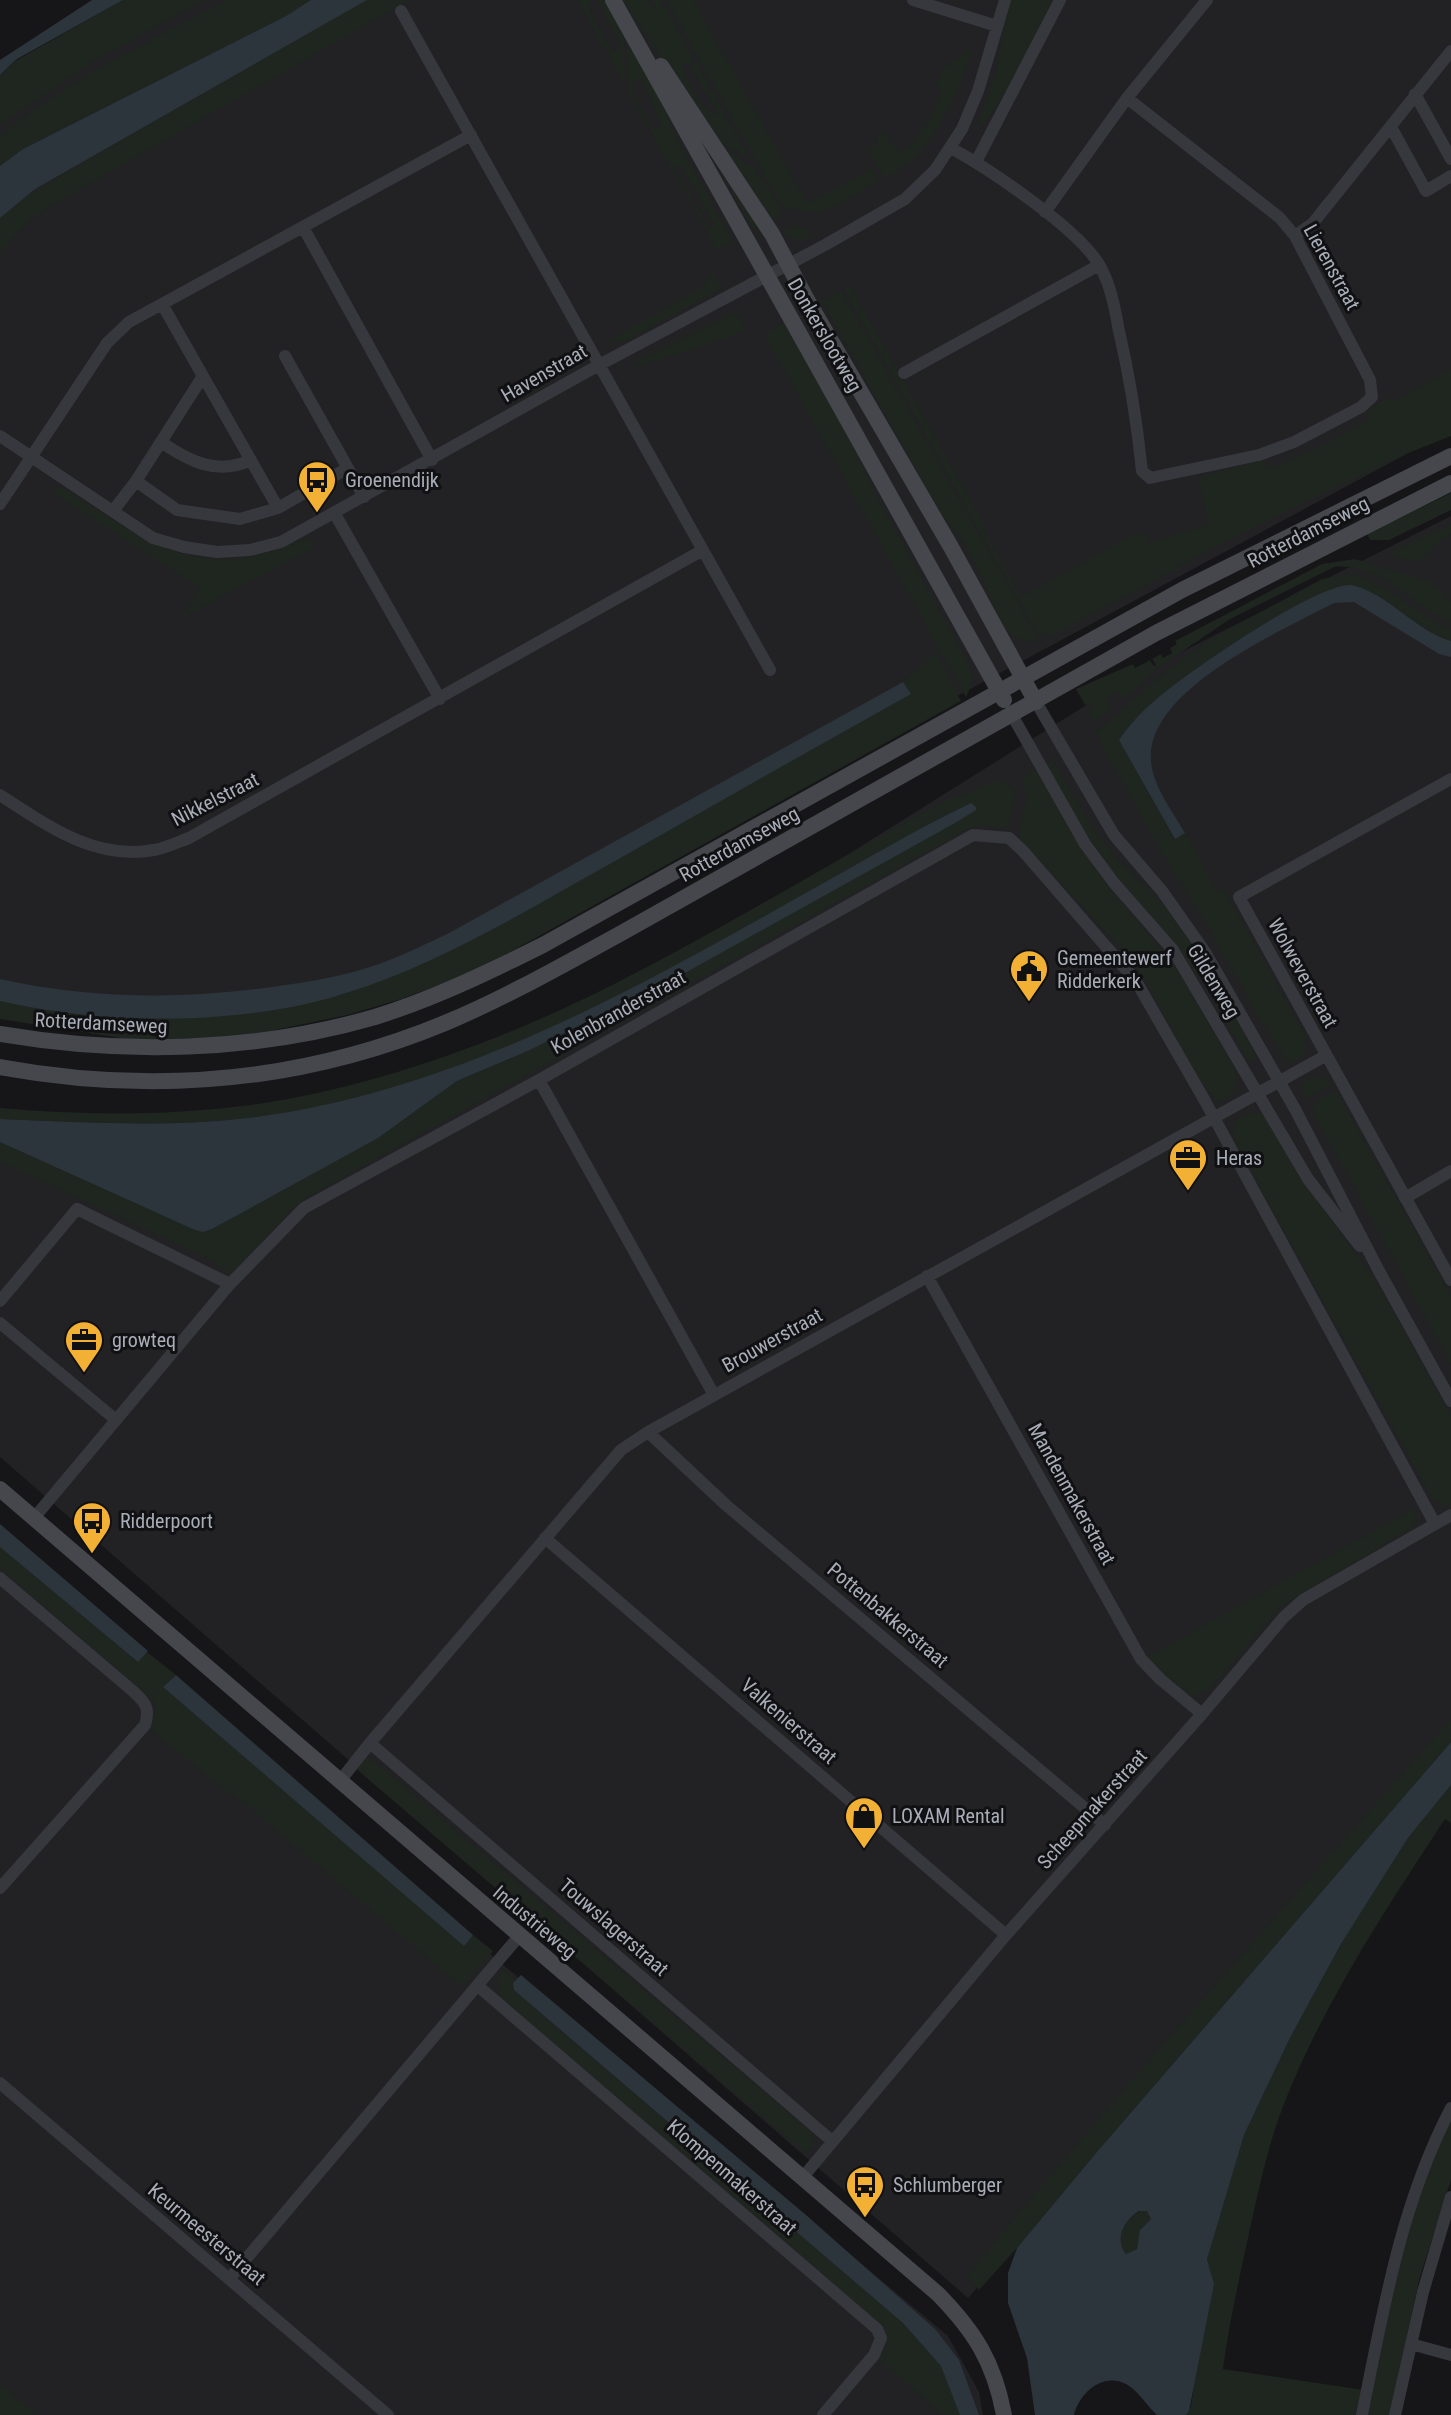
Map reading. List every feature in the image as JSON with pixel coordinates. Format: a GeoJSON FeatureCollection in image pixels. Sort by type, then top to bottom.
{"type":"FeatureCollection","features":[{"type":"Feature","properties":{"kind":"main road","name":"Donkerslootweg"},"geometry":{"type":"LineString","coordinates":[[616,0],[754,205],[1036,702]]}},
{"type":"Feature","properties":{"kind":"main road","name":"Donkerslootweg"},"geometry":{"type":"LineString","coordinates":[[616,0],[1012,715]]}},
{"type":"Feature","properties":{"kind":"main road","name":"Rotterdamseweg"},"geometry":{"type":"LineString","coordinates":[[0,1034],[115,1047],[186,1047],[272,1039],[376,1016],[469,981],[543,945],[1233,564],[1451,456]]}},
{"type":"Feature","properties":{"kind":"main road","name":"Rotterdamseweg"},"geometry":{"type":"LineString","coordinates":[[0,1067],[56,1077],[116,1082],[185,1082],[255,1075],[323,1062],[381,1047],[445,1023],[542,976],[1242,588],[1451,483]]}},
{"type":"Feature","properties":{"kind":"main road","name":"Industrieweg"},"geometry":{"type":"LineString","coordinates":[[0,1489],[938,2294],[974,2335],[992,2367],[1004,2415]]}},
{"type":"Feature","properties":{"kind":"street"},"geometry":{"type":"LineString","coordinates":[[913,0],[997,26]]}},
{"type":"Feature","properties":{"kind":"street","name":"Havenstraat"},"geometry":{"type":"LineString","coordinates":[[0,436],[153,538],[217,552],[250,550],[281,542],[905,199],[935,170],[969,115],[1005,0]]}},
{"type":"Feature","properties":{"kind":"street"},"geometry":{"type":"LineString","coordinates":[[976,162],[1060,0]]}},
{"type":"Feature","properties":{"kind":"street"},"geometry":{"type":"LineString","coordinates":[[1045,212],[1127,98],[1207,0]]}},
{"type":"Feature","properties":{"kind":"street"},"geometry":{"type":"LineString","coordinates":[[401,11],[770,670]]}},
{"type":"Feature","properties":{"kind":"street"},"geometry":{"type":"LineString","coordinates":[[1295,236],[1313,223],[1451,51]]}},
{"type":"Feature","properties":{"kind":"street"},"geometry":{"type":"LineString","coordinates":[[1415,94],[1451,159]]}},
{"type":"Feature","properties":{"kind":"street","name":"Lierenstraat"},"geometry":{"type":"LineString","coordinates":[[1099,265],[1112,297],[1134,400],[1142,471],[1150,478],[1259,455],[1294,442],[1361,407],[1372,397],[1370,380],[1295,236],[1280,218],[1127,98]]}},
{"type":"Feature","properties":{"kind":"street"},"geometry":{"type":"LineString","coordinates":[[1391,127],[1426,191],[1451,176]]}},
{"type":"Feature","properties":{"kind":"street"},"geometry":{"type":"LineString","coordinates":[[0,504],[107,343],[129,322],[471,135]]}},
{"type":"Feature","properties":{"kind":"street"},"geometry":{"type":"LineString","coordinates":[[904,373],[1099,265],[1078,239],[1045,212],[976,162],[951,148]]}},
{"type":"Feature","properties":{"kind":"street"},"geometry":{"type":"LineString","coordinates":[[303,227],[432,460]]}},
{"type":"Feature","properties":{"kind":"street"},"geometry":{"type":"LineString","coordinates":[[162,304],[278,508]]}},
{"type":"Feature","properties":{"kind":"street"},"geometry":{"type":"LineString","coordinates":[[285,356],[364,497]]}},
{"type":"Feature","properties":{"kind":"street"},"geometry":{"type":"LineString","coordinates":[[113,511],[136,481],[203,376]]}},
{"type":"Feature","properties":{"kind":"street"},"geometry":{"type":"LineString","coordinates":[[161,442],[184,458],[218,468],[237,466],[251,460]]}},
{"type":"Feature","properties":{"kind":"street"},"geometry":{"type":"LineString","coordinates":[[136,481],[177,510],[240,519],[278,508],[348,468]]}},
{"type":"Feature","properties":{"kind":"street"},"geometry":{"type":"LineString","coordinates":[[335,514],[440,699]]}},
{"type":"Feature","properties":{"kind":"street","name":"Nikkelstraat"},"geometry":{"type":"LineString","coordinates":[[0,795],[51,828],[83,844],[112,851],[154,850],[189,838],[703,550]]}},
{"type":"Feature","properties":{"kind":"street","name":"Gildenweg"},"geometry":{"type":"LineString","coordinates":[[1036,702],[1114,835],[1162,891],[1205,952],[1279,1081],[1451,1401]]}},
{"type":"Feature","properties":{"kind":"street","name":"Gildenweg"},"geometry":{"type":"LineString","coordinates":[[1012,715],[1085,844],[1114,883],[1173,950],[1308,1179],[1379,1271]]}},
{"type":"Feature","properties":{"kind":"street","name":"Wolweverstraat"},"geometry":{"type":"LineString","coordinates":[[1451,779],[1239,897],[1451,1280]]}},
{"type":"Feature","properties":{"kind":"street","name":"Kolenbranderstraat"},"geometry":{"type":"LineString","coordinates":[[34,1518],[230,1284],[304,1208],[539,1080],[973,835],[1009,838],[1016,844],[1136,981],[1435,1524]]}},
{"type":"Feature","properties":{"kind":"street","name":"Brouwerstraat"},"geometry":{"type":"LineString","coordinates":[[340,1781],[621,1450],[714,1395],[1325,1056]]}},
{"type":"Feature","properties":{"kind":"street"},"geometry":{"type":"LineString","coordinates":[[539,1080],[714,1395]]}},
{"type":"Feature","properties":{"kind":"street"},"geometry":{"type":"LineString","coordinates":[[1405,1198],[1451,1171]]}},
{"type":"Feature","properties":{"kind":"street"},"geometry":{"type":"LineString","coordinates":[[0,1301],[77,1209],[230,1284]]}},
{"type":"Feature","properties":{"kind":"street","name":"Mandenmakerstraat"},"geometry":{"type":"LineString","coordinates":[[927,1276],[1141,1659],[1202,1714]]}},
{"type":"Feature","properties":{"kind":"street"},"geometry":{"type":"LineString","coordinates":[[0,1323],[116,1420]]}},
{"type":"Feature","properties":{"kind":"street","name":"Pottenbakkerstraat"},"geometry":{"type":"LineString","coordinates":[[648,1432],[726,1505],[1105,1825]]}},
{"type":"Feature","properties":{"kind":"street","name":"Scheepmakerstraat"},"geometry":{"type":"LineString","coordinates":[[803,2177],[1006,1935],[1284,1617],[1303,1600],[1451,1515]]}},
{"type":"Feature","properties":{"kind":"street","name":"Valkenierstraat"},"geometry":{"type":"LineString","coordinates":[[545,1538],[1006,1935]]}},
{"type":"Feature","properties":{"kind":"street"},"geometry":{"type":"LineString","coordinates":[[0,1578],[134,1692],[146,1703],[149,1713],[145,1725],[0,1888]]}},
{"type":"Feature","properties":{"kind":"street","name":"Touwslagerstraat"},"geometry":{"type":"LineString","coordinates":[[370,1743],[832,2141]]}},
{"type":"Feature","properties":{"kind":"street"},"geometry":{"type":"LineString","coordinates":[[229,2279],[520,1935]]}},
{"type":"Feature","properties":{"kind":"street","name":"Klompenmakerstraat"},"geometry":{"type":"LineString","coordinates":[[478,1986],[877,2329],[881,2338],[874,2355],[823,2415]]}},
{"type":"Feature","properties":{"kind":"street","name":"Keurmeesterstraat"},"geometry":{"type":"LineString","coordinates":[[0,2083],[388,2415]]}},
{"type":"Feature","properties":{"kind":"street"},"geometry":{"type":"LineString","coordinates":[[1362,2415],[1404,2227],[1419,2182],[1451,2108]]}},
{"type":"Feature","properties":{"kind":"street"},"geometry":{"type":"LineString","coordinates":[[1395,2415],[1423,2292],[1451,2197]]}},
{"type":"Feature","properties":{"kind":"street"},"geometry":{"type":"LineString","coordinates":[[1411,2344],[1451,2355]]}},
{"type":"Feature","properties":{"kind":"shaded area"},"geometry":{"type":"Polygon","coordinates":[[[92,0],[123,0],[17,59],[0,75],[0,60],[92,0]]]}},
{"type":"Feature","properties":{"kind":"shaded area"},"geometry":{"type":"Polygon","coordinates":[[[123,0],[204,0],[90,63],[0,125],[0,75],[17,60],[123,0]]]}},
{"type":"Feature","properties":{"kind":"shaded area"},"geometry":{"type":"Polygon","coordinates":[[[189,0],[1451,0],[1451,430],[486,950],[168,1029],[0,1011],[0,109],[189,0]]]}},
{"type":"Feature","properties":{"kind":"shaded area"},"geometry":{"type":"Polygon","coordinates":[[[227,0],[311,0],[286,16],[66,126],[23,149],[0,166],[0,137],[26,116],[110,62],[227,0]]]}},
{"type":"Feature","properties":{"kind":"shaded area"},"geometry":{"type":"Polygon","coordinates":[[[311,0],[367,0],[35,189],[0,218],[0,166],[23,149],[286,16],[311,0]]]}},
{"type":"Feature","properties":{"kind":"shaded area"},"geometry":{"type":"Polygon","coordinates":[[[367,0],[409,0],[49,207],[28,222],[0,253],[0,218],[22,198],[367,0]]]}},
{"type":"Feature","properties":{"kind":"shaded area"},"geometry":{"type":"Polygon","coordinates":[[[577,0],[591,0],[589,10],[613,52],[618,51],[619,40],[597,0],[607,0],[624,38],[624,83],[577,0]]]}},
{"type":"Feature","properties":{"kind":"shaded area"},"geometry":{"type":"Polygon","coordinates":[[[623,0],[646,0],[653,8],[656,6],[654,0],[661,0],[750,159],[722,143],[705,124],[623,0]],[[688,62],[683,65],[698,99],[708,110],[714,114],[717,112],[688,62]]]}},
{"type":"Feature","properties":{"kind":"shaded area"},"geometry":{"type":"Polygon","coordinates":[[[666,0],[693,0],[806,201],[811,202],[872,168],[878,180],[827,210],[805,212],[794,208],[787,211],[666,0]]]}},
{"type":"Feature","properties":{"kind":"shaded area"},"geometry":{"type":"Polygon","coordinates":[[[1009,0],[1052,0],[1006,91],[985,122],[976,129],[996,72],[1009,0]]]}},
{"type":"Feature","properties":{"kind":"shaded area"},"geometry":{"type":"Polygon","coordinates":[[[627,41],[656,90],[681,147],[733,241],[717,250],[627,89],[627,41]],[[641,78],[632,83],[635,95],[653,128],[659,129],[662,127],[641,78]],[[681,165],[674,167],[709,228],[714,224],[681,165]]]}},
{"type":"Feature","properties":{"kind":"shaded area"},"geometry":{"type":"Polygon","coordinates":[[[972,48],[959,86],[930,139],[902,168],[885,179],[867,149],[876,144],[879,133],[885,134],[899,151],[906,150],[935,106],[942,90],[935,86],[946,64],[949,65],[972,48]]]}},
{"type":"Feature","properties":{"kind":"shaded area"},"geometry":{"type":"Polygon","coordinates":[[[723,148],[756,169],[783,214],[770,221],[723,148]]]}},
{"type":"Feature","properties":{"kind":"shaded area"},"geometry":{"type":"Polygon","coordinates":[[[709,151],[762,225],[753,230],[709,151]]]}},
{"type":"Feature","properties":{"kind":"shaded area"},"geometry":{"type":"Polygon","coordinates":[[[796,225],[806,228],[811,239],[794,239],[781,233],[796,225]]]}},
{"type":"Feature","properties":{"kind":"shaded area"},"geometry":{"type":"Polygon","coordinates":[[[714,273],[722,288],[626,341],[611,342],[613,338],[701,288],[714,273]]]}},
{"type":"Feature","properties":{"kind":"shaded area"},"geometry":{"type":"Polygon","coordinates":[[[850,286],[985,526],[983,528],[1021,597],[1132,535],[1144,533],[1148,543],[1208,525],[1209,516],[1207,518],[1200,477],[1264,460],[1268,469],[1326,444],[1370,419],[1366,411],[1389,397],[1391,401],[1396,400],[1451,369],[1451,436],[1398,457],[1219,545],[1048,638],[1044,632],[1039,635],[1018,600],[844,289],[850,286]]]}},
{"type":"Feature","properties":{"kind":"shaded area"},"geometry":{"type":"Polygon","coordinates":[[[841,291],[1039,641],[1025,641],[1014,636],[999,619],[972,557],[942,517],[822,301],[841,291]]]}},
{"type":"Feature","properties":{"kind":"shaded area"},"geometry":{"type":"Polygon","coordinates":[[[736,312],[745,329],[727,338],[637,367],[636,362],[736,312]]]}},
{"type":"Feature","properties":{"kind":"shaded area"},"geometry":{"type":"Polygon","coordinates":[[[786,322],[855,448],[880,503],[967,660],[971,678],[966,697],[764,334],[786,322]]]}},
{"type":"Feature","properties":{"kind":"shaded area"},"geometry":{"type":"Polygon","coordinates":[[[59,486],[149,541],[177,552],[205,558],[235,559],[269,552],[308,537],[313,548],[182,618],[199,587],[54,494],[59,486]]]}},
{"type":"Feature","properties":{"kind":"shaded area"},"geometry":{"type":"Polygon","coordinates":[[[1451,493],[1451,510],[1389,540],[1370,540],[1367,534],[1451,493]]]}},
{"type":"Feature","properties":{"kind":"shaded area"},"geometry":{"type":"Polygon","coordinates":[[[1451,516],[1451,1739],[968,2298],[0,1457],[0,1140],[197,1230],[537,1049],[1128,679],[1451,516]]]}},
{"type":"Feature","properties":{"kind":"shaded area"},"geometry":{"type":"Polygon","coordinates":[[[1451,525],[1451,534],[1417,562],[1390,556],[1390,552],[1451,525]]]}},
{"type":"Feature","properties":{"kind":"shaded area"},"geometry":{"type":"Polygon","coordinates":[[[1355,559],[1435,583],[1434,586],[1445,592],[1442,597],[1451,601],[1451,622],[1381,578],[1351,567],[1334,567],[1230,619],[1158,668],[1152,659],[1172,653],[1170,648],[1177,644],[1175,641],[1322,564],[1355,559]]]}},
{"type":"Feature","properties":{"kind":"shaded area"},"geometry":{"type":"Polygon","coordinates":[[[1347,574],[1388,590],[1451,630],[1451,641],[1423,627],[1368,591],[1339,586],[1261,625],[1230,646],[1154,701],[1119,740],[1174,839],[1185,833],[1217,892],[1224,889],[1306,1037],[1305,1053],[1288,1063],[1162,853],[1095,733],[1171,668],[1211,639],[1322,579],[1347,574]]]}},
{"type":"Feature","properties":{"kind":"shaded area"},"geometry":{"type":"Polygon","coordinates":[[[1351,585],[1377,596],[1425,629],[1451,641],[1451,657],[1439,654],[1354,602],[1334,603],[1220,666],[1192,687],[1170,710],[1155,735],[1151,761],[1155,780],[1185,833],[1175,839],[1119,740],[1152,703],[1218,654],[1309,599],[1351,585]]]}},
{"type":"Feature","properties":{"kind":"shaded area"},"geometry":{"type":"Polygon","coordinates":[[[935,652],[961,701],[512,951],[450,981],[347,1015],[265,1032],[219,1037],[140,1041],[0,1019],[0,1001],[40,1010],[114,1016],[254,1011],[341,995],[451,951],[910,694],[903,682],[935,652]]]}},
{"type":"Feature","properties":{"kind":"shaded area"},"geometry":{"type":"Polygon","coordinates":[[[1150,660],[1156,670],[1125,698],[1117,690],[1105,701],[1111,709],[1094,722],[1088,711],[1092,708],[1090,704],[1085,705],[1076,689],[1133,664],[1135,668],[1150,660]]]}},
{"type":"Feature","properties":{"kind":"shaded area"},"geometry":{"type":"Polygon","coordinates":[[[903,682],[911,694],[516,917],[448,952],[379,982],[304,1004],[217,1017],[82,1015],[0,1001],[0,979],[102,994],[203,994],[286,985],[379,964],[451,932],[903,682]]]}},
{"type":"Feature","properties":{"kind":"shaded area"},"geometry":{"type":"Polygon","coordinates":[[[1053,761],[1090,825],[1116,858],[1167,908],[1204,957],[1257,1057],[1248,1061],[1203,982],[1171,939],[1109,870],[1077,824],[1044,766],[1053,761]]]}},
{"type":"Feature","properties":{"kind":"shaded area"},"geometry":{"type":"Polygon","coordinates":[[[1036,770],[1104,881],[1177,970],[1235,1068],[1236,1085],[1228,1098],[1216,1101],[1204,1085],[1134,963],[1018,837],[1027,798],[1022,778],[1036,770]]]}},
{"type":"Feature","properties":{"kind":"shaded area"},"geometry":{"type":"Polygon","coordinates":[[[1000,780],[1015,793],[1009,825],[1004,829],[978,826],[964,831],[311,1195],[293,1207],[237,1269],[228,1273],[208,1258],[0,1162],[0,1142],[195,1230],[212,1229],[378,1138],[457,1081],[528,1051],[685,973],[975,810],[971,803],[945,815],[780,910],[610,1001],[524,1040],[435,1074],[343,1101],[218,1121],[124,1123],[0,1119],[0,1108],[60,1112],[182,1112],[289,1099],[386,1076],[482,1043],[573,1004],[699,939],[945,801],[1000,780]]]}},
{"type":"Feature","properties":{"kind":"shaded area"},"geometry":{"type":"Polygon","coordinates":[[[971,803],[976,810],[955,823],[685,973],[528,1051],[457,1081],[378,1138],[212,1229],[203,1232],[195,1230],[0,1142],[0,1119],[155,1124],[248,1118],[324,1105],[398,1086],[470,1061],[540,1032],[677,964],[971,803]]]}},
{"type":"Feature","properties":{"kind":"shaded area"},"geometry":{"type":"Polygon","coordinates":[[[1313,1077],[1322,1077],[1332,1084],[1307,1099],[1300,1085],[1313,1077]]]}},
{"type":"Feature","properties":{"kind":"shaded area"},"geometry":{"type":"Polygon","coordinates":[[[1334,1092],[1338,1094],[1451,1296],[1451,1364],[1312,1110],[1318,1099],[1334,1092]]]}},
{"type":"Feature","properties":{"kind":"shaded area"},"geometry":{"type":"Polygon","coordinates":[[[1258,1113],[1267,1118],[1305,1184],[1377,1283],[1451,1416],[1451,1505],[1442,1505],[1431,1496],[1235,1143],[1236,1120],[1258,1113]]]}},
{"type":"Feature","properties":{"kind":"shaded area"},"geometry":{"type":"Polygon","coordinates":[[[1413,1509],[1416,1516],[1414,1526],[1280,1607],[1210,1689],[1192,1696],[1177,1690],[1147,1657],[1413,1509]]]}},
{"type":"Feature","properties":{"kind":"shaded area"},"geometry":{"type":"Polygon","coordinates":[[[0,1524],[148,1651],[138,1662],[0,1547],[0,1524]]]}},
{"type":"Feature","properties":{"kind":"shaded area"},"geometry":{"type":"Polygon","coordinates":[[[0,1545],[948,2336],[979,2392],[983,2415],[0,2415],[0,1545]]]}},
{"type":"Feature","properties":{"kind":"shaded area"},"geometry":{"type":"Polygon","coordinates":[[[0,1547],[137,1662],[147,1652],[176,1675],[163,1687],[464,1945],[473,1935],[493,1951],[462,1987],[230,1791],[228,1793],[148,1727],[156,1710],[154,1701],[0,1568],[0,1547]]]}},
{"type":"Feature","properties":{"kind":"shaded area"},"geometry":{"type":"Polygon","coordinates":[[[176,1675],[473,1935],[464,1946],[163,1687],[176,1675]]]}},
{"type":"Feature","properties":{"kind":"shaded area"},"geometry":{"type":"Polygon","coordinates":[[[1451,1719],[1451,1742],[979,2290],[967,2276],[1145,2065],[1451,1719]]]}},
{"type":"Feature","properties":{"kind":"shaded area"},"geometry":{"type":"Polygon","coordinates":[[[1451,1742],[1451,1785],[1408,1838],[1341,1944],[1290,2038],[1244,2135],[1207,2259],[1214,2284],[1186,2415],[1157,2415],[1131,2387],[1108,2381],[1086,2393],[1074,2415],[1035,2415],[1027,2358],[1008,2303],[1008,2273],[1017,2248],[1451,1742]],[[1139,2211],[1122,2230],[1122,2248],[1126,2254],[1137,2249],[1140,2230],[1151,2219],[1147,2211],[1139,2211]]]}},
{"type":"Feature","properties":{"kind":"shaded area"},"geometry":{"type":"Polygon","coordinates":[[[364,1756],[810,2131],[814,2137],[813,2146],[806,2154],[354,1767],[364,1756]]]}},
{"type":"Feature","properties":{"kind":"shaded area"},"geometry":{"type":"Polygon","coordinates":[[[1451,1785],[1451,1823],[1445,1819],[1356,1960],[1316,2033],[1282,2109],[1259,2188],[1223,2369],[1364,2390],[1357,2415],[1186,2415],[1191,2406],[1211,2273],[1208,2251],[1244,2135],[1290,2038],[1341,1944],[1408,1838],[1451,1785]]]}},
{"type":"Feature","properties":{"kind":"shaded area"},"geometry":{"type":"Polygon","coordinates":[[[504,1970],[516,1980],[513,1983],[529,2004],[903,2323],[941,2366],[960,2415],[943,2415],[879,2359],[888,2345],[883,2328],[500,1999],[497,1978],[504,1970]]]}},
{"type":"Feature","properties":{"kind":"shaded area"},"geometry":{"type":"Polygon","coordinates":[[[521,1975],[806,2215],[936,2330],[959,2360],[979,2415],[960,2415],[941,2366],[903,2323],[514,1990],[513,1983],[521,1975]]]}},
{"type":"Feature","properties":{"kind":"shaded area"},"geometry":{"type":"Polygon","coordinates":[[[1451,2118],[1451,2180],[1419,2280],[1390,2415],[1368,2415],[1394,2284],[1419,2193],[1451,2118]]]}},
{"type":"Feature","properties":{"kind":"shaded area"},"geometry":{"type":"Polygon","coordinates":[[[1143,2210],[1150,2213],[1151,2219],[1142,2228],[1137,2249],[1126,2254],[1121,2241],[1123,2228],[1131,2217],[1143,2210]]]}},
{"type":"Feature","properties":{"kind":"shaded area"},"geometry":{"type":"Polygon","coordinates":[[[0,2384],[37,2415],[0,2415],[0,2384]]]}},
{"type":"Feature","properties":{"kind":"place","name":"Groenendijk"},"geometry":{"type":"Point","coordinates":[317,514]}},
{"type":"Feature","properties":{"kind":"place","name":"Gemeentewerf Ridderkerk"},"geometry":{"type":"Point","coordinates":[1029,1003]}},
{"type":"Feature","properties":{"kind":"place","name":"Heras"},"geometry":{"type":"Point","coordinates":[1188,1192]}},
{"type":"Feature","properties":{"kind":"place","name":"growteq"},"geometry":{"type":"Point","coordinates":[84,1374]}},
{"type":"Feature","properties":{"kind":"place","name":"Ridderpoort"},"geometry":{"type":"Point","coordinates":[92,1555]}},
{"type":"Feature","properties":{"kind":"place","name":"LOXAM Rental"},"geometry":{"type":"Point","coordinates":[864,1850]}},
{"type":"Feature","properties":{"kind":"place","name":"Schlumberger"},"geometry":{"type":"Point","coordinates":[865,2219]}}]}
